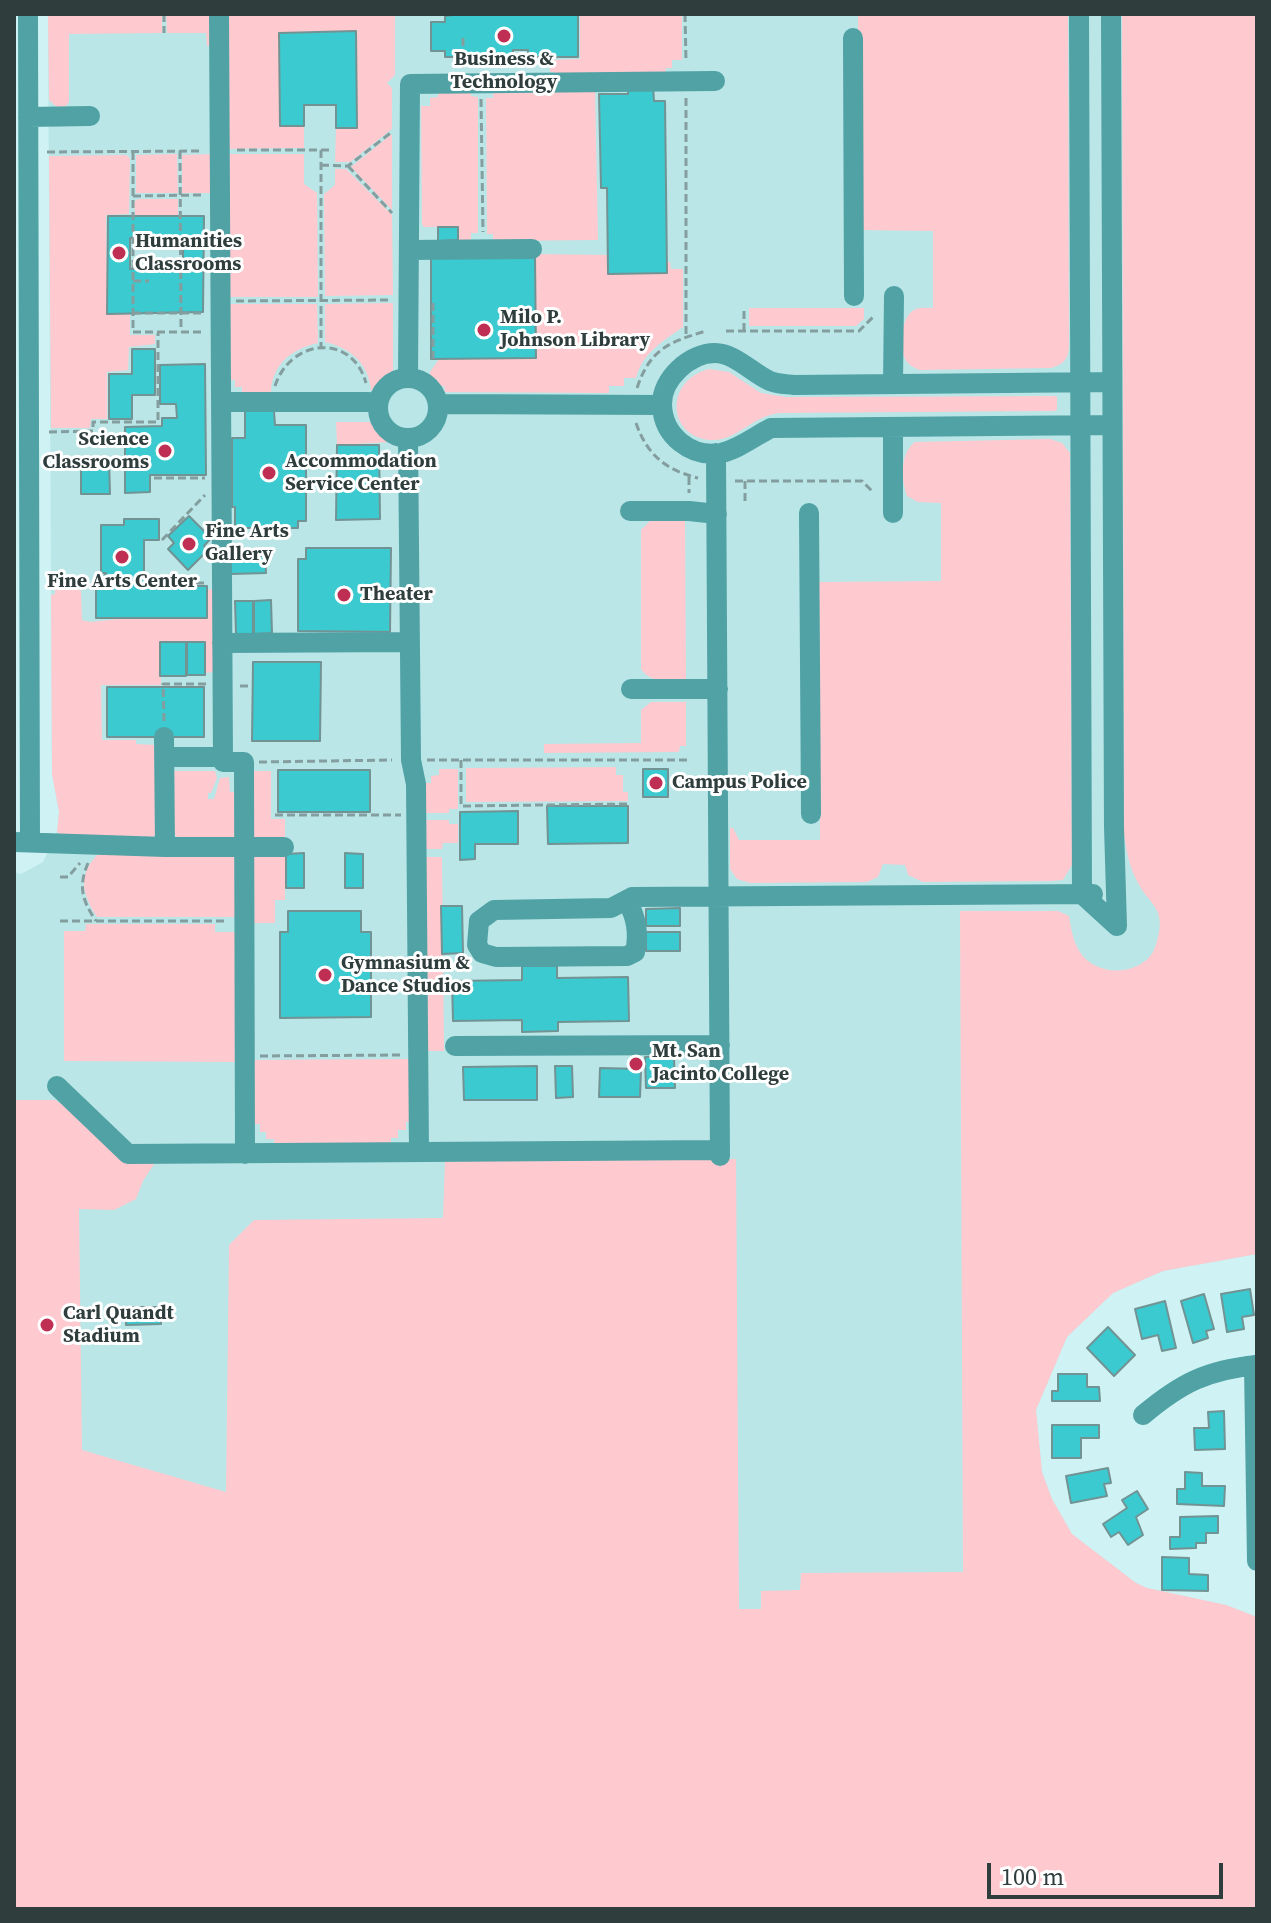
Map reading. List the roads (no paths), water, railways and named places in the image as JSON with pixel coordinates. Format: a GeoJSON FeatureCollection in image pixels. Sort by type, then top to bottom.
{"type":"FeatureCollection","features":[{"type":"Feature","properties":{"kind":"street"},"geometry":{"type":"LineString","coordinates":[[28,14],[21,394],[22,842],[284,847]]}},
{"type":"Feature","properties":{"kind":"street"},"geometry":{"type":"LineString","coordinates":[[219,14],[220,195],[212,307],[221,331],[223,762],[244,762],[245,1154]]}},
{"type":"Feature","properties":{"kind":"street"},"geometry":{"type":"LineString","coordinates":[[1079,14],[1082,894],[1117,926],[1111,425],[1111,14]]}},
{"type":"Feature","properties":{"kind":"street"},"geometry":{"type":"LineString","coordinates":[[853,38],[854,296]]}},
{"type":"Feature","properties":{"kind":"street"},"geometry":{"type":"LineString","coordinates":[[408,377],[410,84],[715,81]]}},
{"type":"Feature","properties":{"kind":"street"},"geometry":{"type":"LineString","coordinates":[[28,117],[90,116]]}},
{"type":"Feature","properties":{"kind":"street"},"geometry":{"type":"LineString","coordinates":[[409,250],[532,249]]}},
{"type":"Feature","properties":{"kind":"street"},"geometry":{"type":"LineString","coordinates":[[893,384],[894,296]]}},
{"type":"Feature","properties":{"kind":"street"},"geometry":{"type":"LineString","coordinates":[[1111,382],[794,385],[771,382],[717,353],[695,358],[676,372],[667,386],[662,405],[675,439],[695,451],[716,453],[736,447],[771,428],[1111,425]]}},
{"type":"Feature","properties":{"kind":"street"},"geometry":{"type":"LineString","coordinates":[[408,377],[416,378],[431,388],[438,404],[434,424],[418,436],[408,438],[392,434],[373,404],[384,389],[408,377]]}},
{"type":"Feature","properties":{"kind":"street"},"geometry":{"type":"LineString","coordinates":[[221,402],[373,404]]}},
{"type":"Feature","properties":{"kind":"street"},"geometry":{"type":"LineString","coordinates":[[438,404],[662,405]]}},
{"type":"Feature","properties":{"kind":"street"},"geometry":{"type":"LineString","coordinates":[[893,427],[893,513]]}},
{"type":"Feature","properties":{"kind":"street"},"geometry":{"type":"LineString","coordinates":[[408,438],[411,760],[417,815],[419,1152]]}},
{"type":"Feature","properties":{"kind":"street"},"geometry":{"type":"LineString","coordinates":[[57,1086],[128,1154],[720,1153],[716,453]]}},
{"type":"Feature","properties":{"kind":"street"},"geometry":{"type":"LineString","coordinates":[[630,511],[717,514]]}},
{"type":"Feature","properties":{"kind":"street"},"geometry":{"type":"LineString","coordinates":[[809,513],[811,814]]}},
{"type":"Feature","properties":{"kind":"street"},"geometry":{"type":"LineString","coordinates":[[222,643],[410,642]]}},
{"type":"Feature","properties":{"kind":"street"},"geometry":{"type":"LineString","coordinates":[[631,689],[718,689]]}},
{"type":"Feature","properties":{"kind":"street"},"geometry":{"type":"LineString","coordinates":[[165,847],[164,747],[223,757]]}},
{"type":"Feature","properties":{"kind":"street"},"geometry":{"type":"LineString","coordinates":[[627,901],[636,919],[637,946],[635,952],[627,956],[496,957],[482,953],[477,945],[479,921],[494,910],[611,908],[632,897],[1117,893]]}},
{"type":"Feature","properties":{"kind":"street"},"geometry":{"type":"LineString","coordinates":[[455,1046],[720,1045]]}},
{"type":"Feature","properties":{"kind":"street"},"geometry":{"type":"LineString","coordinates":[[1143,1415],[1193,1379],[1216,1371],[1256,1365],[1257,1561]]}},
{"type":"Feature","properties":{"kind":"place","name":"Business & Technology"},"geometry":{"type":"Point","coordinates":[504,36]}},
{"type":"Feature","properties":{"kind":"place","name":"Humanities Classrooms"},"geometry":{"type":"Point","coordinates":[119,253]}},
{"type":"Feature","properties":{"kind":"place","name":"Milo P. Johnson Library"},"geometry":{"type":"Point","coordinates":[484,330]}},
{"type":"Feature","properties":{"kind":"place","name":"Science Classrooms"},"geometry":{"type":"Point","coordinates":[165,451]}},
{"type":"Feature","properties":{"kind":"place","name":"Accommodation Service Center"},"geometry":{"type":"Point","coordinates":[269,473]}},
{"type":"Feature","properties":{"kind":"place","name":"Fine Arts Gallery"},"geometry":{"type":"Point","coordinates":[189,544]}},
{"type":"Feature","properties":{"kind":"place","name":"Fine Arts Center"},"geometry":{"type":"Point","coordinates":[122,557]}},
{"type":"Feature","properties":{"kind":"place","name":"Theater"},"geometry":{"type":"Point","coordinates":[344,595]}},
{"type":"Feature","properties":{"kind":"place","name":"Campus Police"},"geometry":{"type":"Point","coordinates":[656,783]}},
{"type":"Feature","properties":{"kind":"place","name":"Gymnasium & Dance Studios"},"geometry":{"type":"Point","coordinates":[325,975]}},
{"type":"Feature","properties":{"kind":"place","name":"Mt. San Jacinto College"},"geometry":{"type":"Point","coordinates":[636,1064]}},
{"type":"Feature","properties":{"kind":"place","name":"Carl Quandt Stadium"},"geometry":{"type":"Point","coordinates":[47,1325]}}]}
